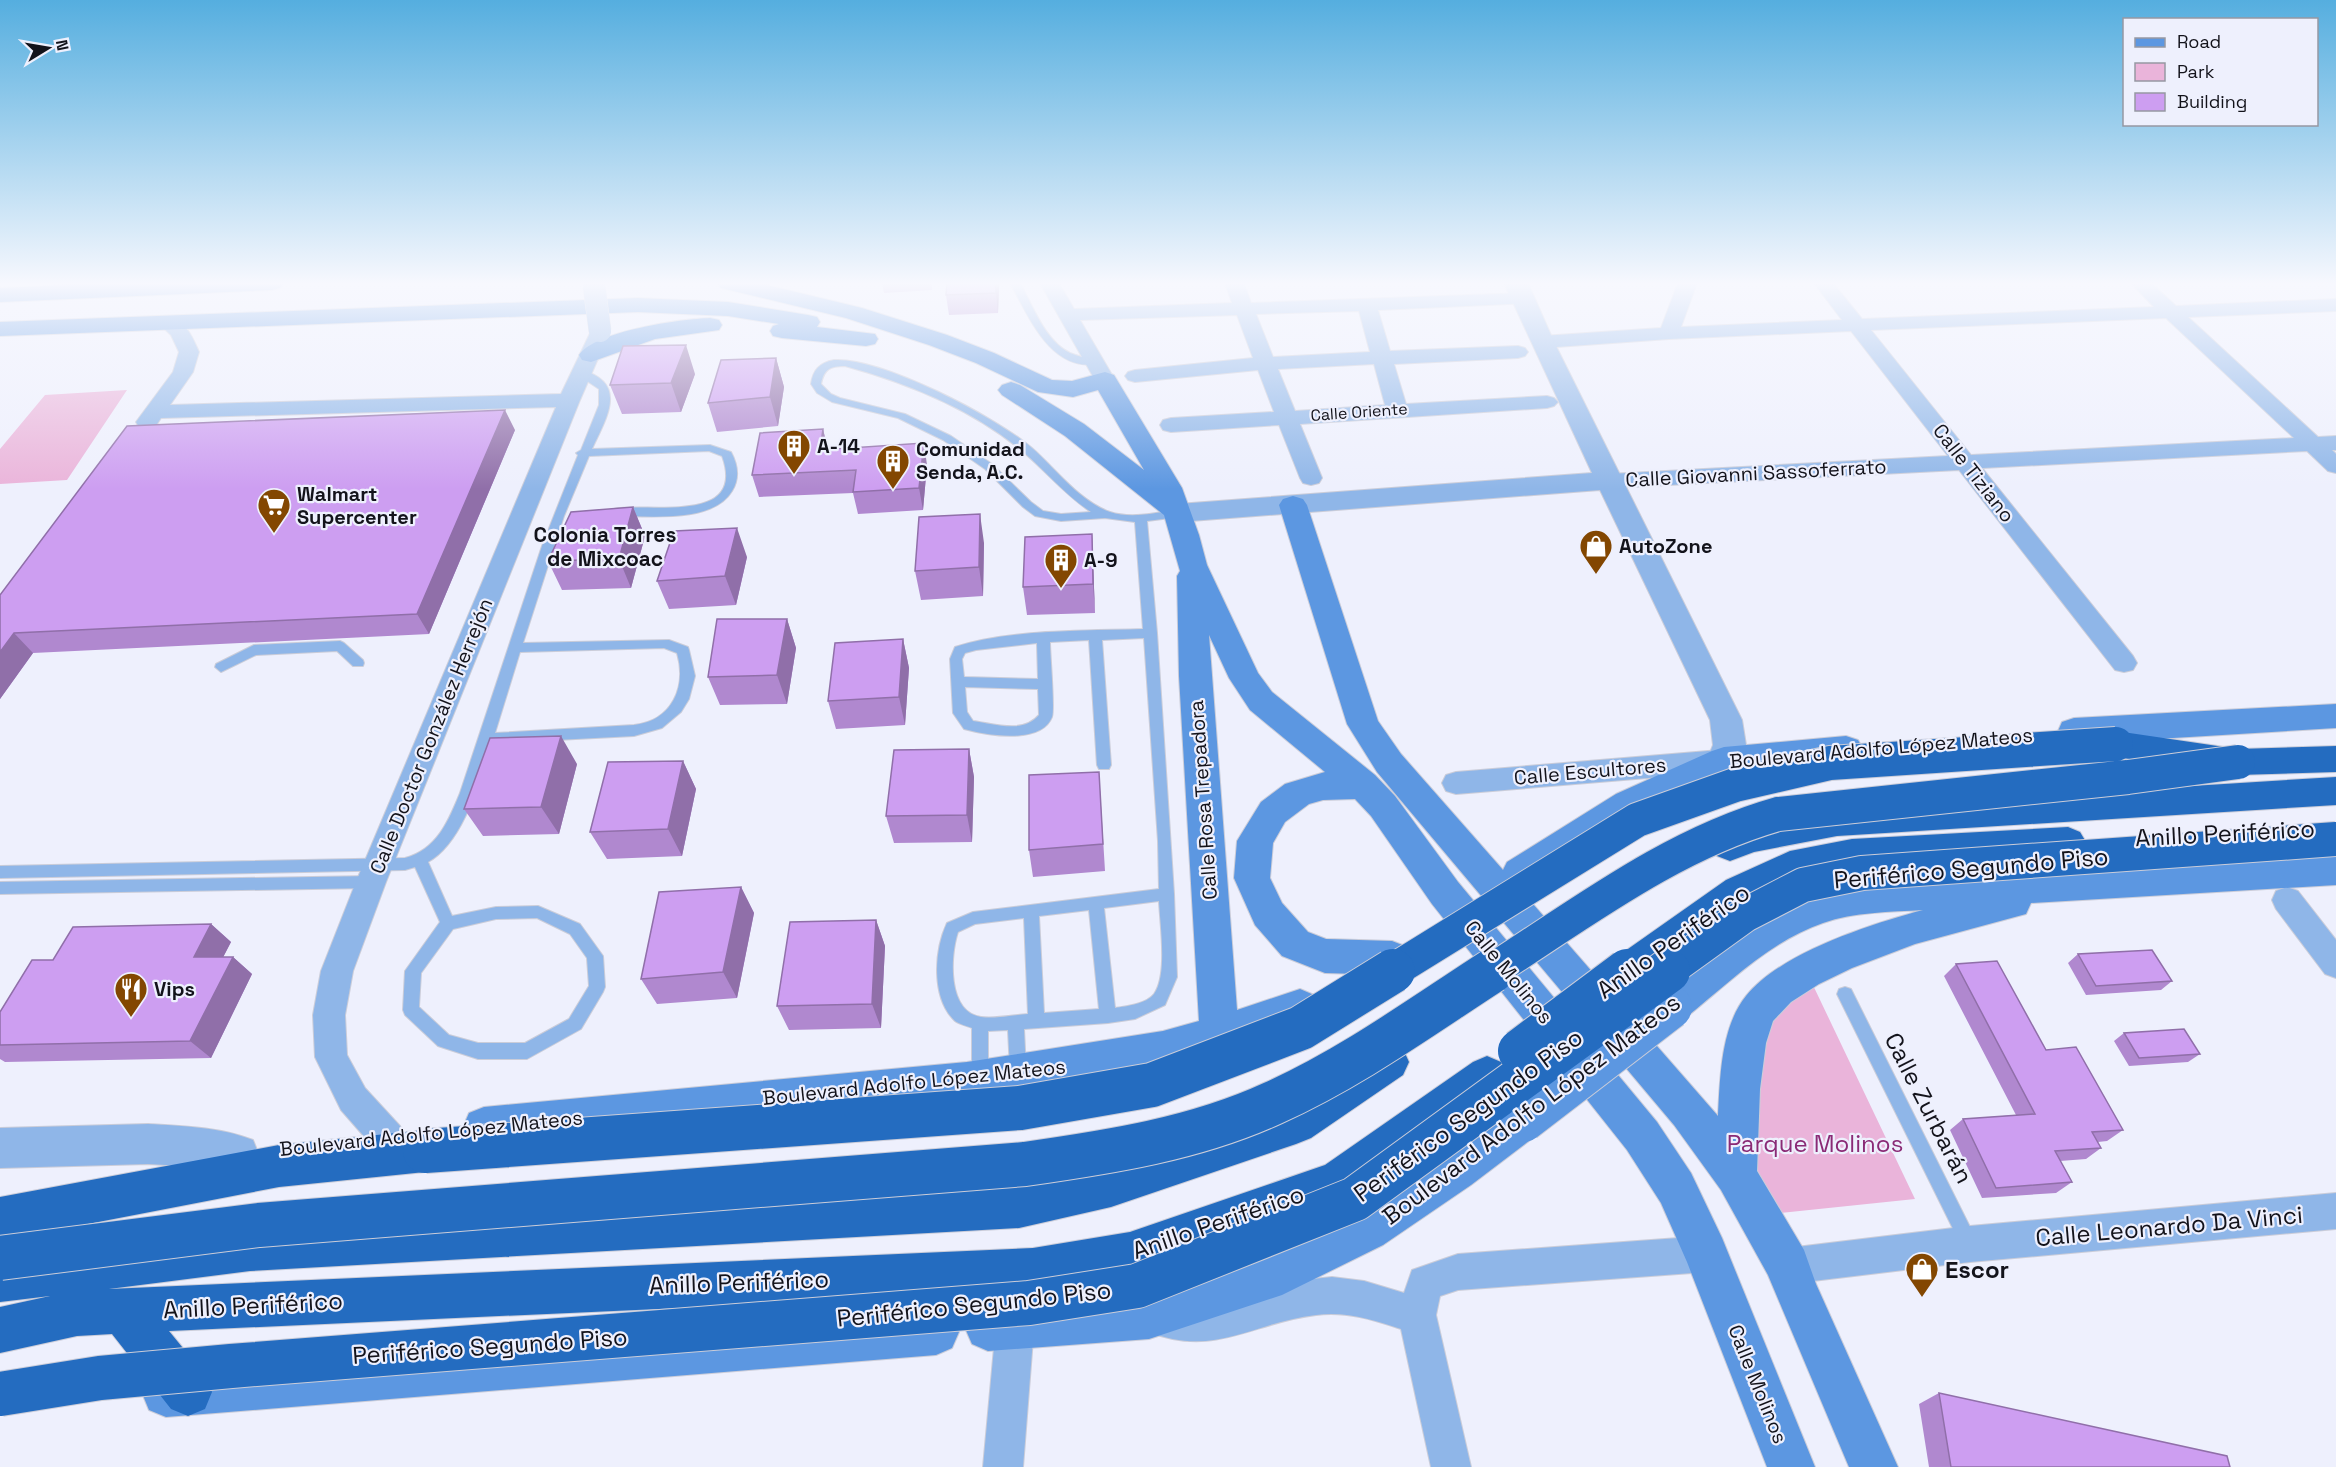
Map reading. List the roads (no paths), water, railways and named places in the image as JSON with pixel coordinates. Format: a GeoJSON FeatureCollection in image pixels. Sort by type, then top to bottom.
{"type":"FeatureCollection","features":[{"type":"Feature","properties":{"kind":"highway"},"geometry":{"type":"LineString","coordinates":[[0,1219],[407,1144],[1020,1108],[1152,1085],[1301,1028],[1637,820],[1735,785],[1830,764],[2116,744],[2238,762]]}},
{"type":"Feature","properties":{"kind":"highway"},"geometry":{"type":"LineString","coordinates":[[0,1258],[259,1224],[1025,1164],[1103,1153],[1201,1130],[1272,1104],[1333,1073],[1670,857],[1739,825],[1778,814],[2128,777],[2238,762],[2336,759]]}},
{"type":"Feature","properties":{"kind":"highway","name":"Anillo Periférico"},"geometry":{"type":"LineString","coordinates":[[0,1280],[250,1249],[1019,1206],[1111,1186],[1296,1124],[1443,1026],[1586,924],[1680,867],[1749,838],[1837,822],[2336,791]]}},
{"type":"Feature","properties":{"kind":"highway","name":"Anillo Periférico"},"geometry":{"type":"LineString","coordinates":[[0,1330],[77,1313],[726,1282],[1033,1270],[1130,1254],[1337,1182],[1738,891],[1790,866],[1852,854],[2336,826]]}},
{"type":"Feature","properties":{"kind":"highway","name":"Periférico Segundo Piso"},"geometry":{"type":"LineString","coordinates":[[0,1394],[100,1378],[1017,1304],[1137,1286],[1355,1199],[1745,915],[1803,885],[1862,873],[2336,839]]}},
{"type":"Feature","properties":{"kind":"highway"},"geometry":{"type":"LineString","coordinates":[[612,1358],[726,1282]]}},
{"type":"Feature","properties":{"kind":"highway"},"geometry":{"type":"LineString","coordinates":[[123,1311],[188,1392]]}},
{"type":"Feature","properties":{"kind":"main road"},"geometry":{"type":"LineString","coordinates":[[591,353],[595,351]]}},
{"type":"Feature","properties":{"kind":"main road"},"geometry":{"type":"LineString","coordinates":[[909,351],[932,358],[1020,395],[1078,432],[1178,513]]}},
{"type":"Feature","properties":{"kind":"main road"},"geometry":{"type":"LineString","coordinates":[[967,351],[1047,387],[1073,389],[1099,371],[1159,469],[1178,513]]}},
{"type":"Feature","properties":{"kind":"main road"},"geometry":{"type":"LineString","coordinates":[[1302,492],[1363,724],[1389,763],[1689,1111],[1736,1175],[1788,1266],[1795,1289],[1874,1467]]}},
{"type":"Feature","properties":{"kind":"main road","name":"Calle Molinos"},"geometry":{"type":"LineString","coordinates":[[1178,513],[1192,566],[1245,678],[1261,700],[1383,806],[1445,893],[1642,1136],[1676,1188],[1706,1254],[1791,1467]]}},
{"type":"Feature","properties":{"kind":"main road","name":"Calle Rosa Trepadora"},"geometry":{"type":"LineString","coordinates":[[1192,566],[1195,676],[1219,1034]]}},
{"type":"Feature","properties":{"kind":"main road","name":"Boulevard Adolfo López Mateos"},"geometry":{"type":"LineString","coordinates":[[0,1208],[116,1178],[238,1155],[407,1144],[560,1118],[999,1076],[1163,1049],[1219,1034],[1312,1003],[1400,953],[1628,804],[1724,760],[2170,724],[2336,716]]}},
{"type":"Feature","properties":{"kind":"main road"},"geometry":{"type":"LineString","coordinates":[[1362,786],[1323,786],[1298,794],[1273,812],[1255,841],[1252,878],[1268,914],[1295,944],[1325,956],[1400,953]]}},
{"type":"Feature","properties":{"kind":"main road","name":"Boulevard Adolfo López Mateos"},"geometry":{"type":"LineString","coordinates":[[0,1412],[70,1400],[1149,1316],[1266,1279],[1368,1230],[1523,1120],[1765,933],[1817,908],[1874,897],[2336,870]]}},
{"type":"Feature","properties":{"kind":"main road"},"geometry":{"type":"LineString","coordinates":[[1736,1175],[1745,1045],[1759,1009],[1786,983],[1843,954],[1914,928],[2005,904],[2150,880]]}},
{"type":"Feature","properties":{"kind":"street"},"geometry":{"type":"LineString","coordinates":[[133,440],[183,372],[189,351]]}},
{"type":"Feature","properties":{"kind":"street"},"geometry":{"type":"LineString","coordinates":[[1087,351],[1099,371]]}},
{"type":"Feature","properties":{"kind":"street"},"geometry":{"type":"LineString","coordinates":[[1262,351],[1287,417],[1302,492]]}},
{"type":"Feature","properties":{"kind":"street"},"geometry":{"type":"LineString","coordinates":[[1380,351],[1397,410]]}},
{"type":"Feature","properties":{"kind":"street"},"geometry":{"type":"LineString","coordinates":[[1547,351],[1726,720],[1730,736],[1730,750],[1724,760]]}},
{"type":"Feature","properties":{"kind":"street","name":"Calle Tiziano"},"geometry":{"type":"LineString","coordinates":[[1877,351],[2124,663]]}},
{"type":"Feature","properties":{"kind":"street"},"geometry":{"type":"LineString","coordinates":[[2213,351],[2336,466]]}},
{"type":"Feature","properties":{"kind":"street"},"geometry":{"type":"LineString","coordinates":[[1135,376],[1266,363],[1518,352]]}},
{"type":"Feature","properties":{"kind":"street","name":"Calle Doctor González Herrejón"},"geometry":{"type":"LineString","coordinates":[[407,1144],[352,1099],[331,1057],[329,1015],[337,971],[569,400],[591,353]]}},
{"type":"Feature","properties":{"kind":"street"},"geometry":{"type":"LineString","coordinates":[[154,412],[569,400]]}},
{"type":"Feature","properties":{"kind":"street","name":"Calle Oriente"},"geometry":{"type":"LineString","coordinates":[[1171,425],[1547,402]]}},
{"type":"Feature","properties":{"kind":"street","name":"Calle Giovanni Sassoferrato"},"geometry":{"type":"LineString","coordinates":[[1178,513],[1302,492],[1609,481],[2336,443]]}},
{"type":"Feature","properties":{"kind":"street","name":"Calle Escultores"},"geometry":{"type":"LineString","coordinates":[[1456,783],[1724,760]]}},
{"type":"Feature","properties":{"kind":"street"},"geometry":{"type":"LineString","coordinates":[[2287,900],[2336,964]]}},
{"type":"Feature","properties":{"kind":"street"},"geometry":{"type":"LineString","coordinates":[[0,1148],[148,1144],[184,1146],[238,1155]]}},
{"type":"Feature","properties":{"kind":"street","name":"Calle Leonardo Da Vinci"},"geometry":{"type":"LineString","coordinates":[[1788,1266],[1970,1244],[2336,1211]]}},
{"type":"Feature","properties":{"kind":"street"},"geometry":{"type":"LineString","coordinates":[[1451,1467],[1417,1315],[1425,1283],[1458,1272],[1706,1254]]}},
{"type":"Feature","properties":{"kind":"street"},"geometry":{"type":"LineString","coordinates":[[1149,1316],[1195,1323],[1220,1322],[1300,1298],[1332,1295],[1364,1299],[1417,1315]]}},
{"type":"Feature","properties":{"kind":"street"},"geometry":{"type":"LineString","coordinates":[[1002,1467],[1015,1326]]}},
{"type":"Feature","properties":{"kind":"lane"},"geometry":{"type":"LineString","coordinates":[[1061,351],[1099,371]]}},
{"type":"Feature","properties":{"kind":"lane"},"geometry":{"type":"LineString","coordinates":[[0,888],[375,874],[420,861],[433,852],[450,832],[463,804],[564,514],[582,453],[603,411],[606,396],[591,353]]}},
{"type":"Feature","properties":{"kind":"lane"},"geometry":{"type":"LineString","coordinates":[[1105,514],[1088,503],[1017,441],[957,404],[845,363],[826,364],[819,370],[816,384],[822,394],[843,402],[906,417],[974,456],[1001,478],[1027,504],[1044,516],[1065,518],[1105,514],[1141,519],[1178,513]]}},
{"type":"Feature","properties":{"kind":"lane"},"geometry":{"type":"LineString","coordinates":[[582,453],[710,448],[726,454],[733,466],[728,493],[714,505],[694,511],[604,513]]}},
{"type":"Feature","properties":{"kind":"lane"},"geometry":{"type":"LineString","coordinates":[[1141,519],[1151,633],[1167,894],[1169,977],[1159,1000],[1135,1012],[1108,1016],[980,1024],[961,1016],[947,994],[945,949],[952,928],[973,918],[1167,894]]}},
{"type":"Feature","properties":{"kind":"lane"},"geometry":{"type":"LineString","coordinates":[[1043,638],[1046,716],[1040,725],[1028,730],[1010,731],[969,725],[960,713],[956,659],[960,650],[975,645],[1043,638],[1151,633]]}},
{"type":"Feature","properties":{"kind":"lane"},"geometry":{"type":"LineString","coordinates":[[1095,635],[1104,765]]}},
{"type":"Feature","properties":{"kind":"lane"},"geometry":{"type":"LineString","coordinates":[[486,739],[644,729],[669,717],[683,701],[689,665],[683,650],[665,643],[516,648]]}},
{"type":"Feature","properties":{"kind":"lane"},"geometry":{"type":"LineString","coordinates":[[222,667],[254,650],[329,646],[340,646],[358,663]]}},
{"type":"Feature","properties":{"kind":"lane"},"geometry":{"type":"LineString","coordinates":[[957,682],[1046,684]]}},
{"type":"Feature","properties":{"kind":"lane"},"geometry":{"type":"LineString","coordinates":[[420,861],[448,923]]}},
{"type":"Feature","properties":{"kind":"lane"},"geometry":{"type":"LineString","coordinates":[[0,872],[375,874]]}},
{"type":"Feature","properties":{"kind":"lane"},"geometry":{"type":"LineString","coordinates":[[1096,903],[1108,1016]]}},
{"type":"Feature","properties":{"kind":"lane"},"geometry":{"type":"LineString","coordinates":[[1031,910],[1036,1021]]}},
{"type":"Feature","properties":{"kind":"lane"},"geometry":{"type":"LineString","coordinates":[[538,912],[575,929],[595,956],[597,987],[575,1024],[527,1051],[478,1051],[444,1041],[411,1010],[413,971],[448,923],[496,913],[538,912]]}},
{"type":"Feature","properties":{"kind":"lane","name":"Calle Zurbarán"},"geometry":{"type":"LineString","coordinates":[[1845,994],[1970,1244]]}},
{"type":"Feature","properties":{"kind":"lane"},"geometry":{"type":"LineString","coordinates":[[999,1076],[1016,1021]]}},
{"type":"Feature","properties":{"kind":"lane"},"geometry":{"type":"LineString","coordinates":[[980,1024],[999,1076]]}},
{"type":"Feature","properties":{"kind":"place","name":"A-14"},"geometry":{"type":"Point","coordinates":[794,475]}},
{"type":"Feature","properties":{"kind":"place","name":"Comunidad Senda, A.C."},"geometry":{"type":"Point","coordinates":[893,490]}},
{"type":"Feature","properties":{"kind":"place","name":"Walmart Supercenter"},"geometry":{"type":"Point","coordinates":[274,534]}},
{"type":"Feature","properties":{"kind":"place","name":"AutoZone"},"geometry":{"type":"Point","coordinates":[1596,575]}},
{"type":"Feature","properties":{"kind":"place","name":"A-9"},"geometry":{"type":"Point","coordinates":[1061,589]}},
{"type":"Feature","properties":{"kind":"place","name":"Vips"},"geometry":{"type":"Point","coordinates":[131,1018]}},
{"type":"Feature","properties":{"kind":"place","name":"Escor"},"geometry":{"type":"Point","coordinates":[1922,1298]}},
{"type":"Feature","properties":{"kind":"district","name":"Colonia Torres de Mixcoac"},"geometry":{"type":"Point","coordinates":[605,546]}},
{"type":"Feature","properties":{"kind":"park label","name":"Parque Molinos"},"geometry":{"type":"Point","coordinates":[1815,1143]}}]}
